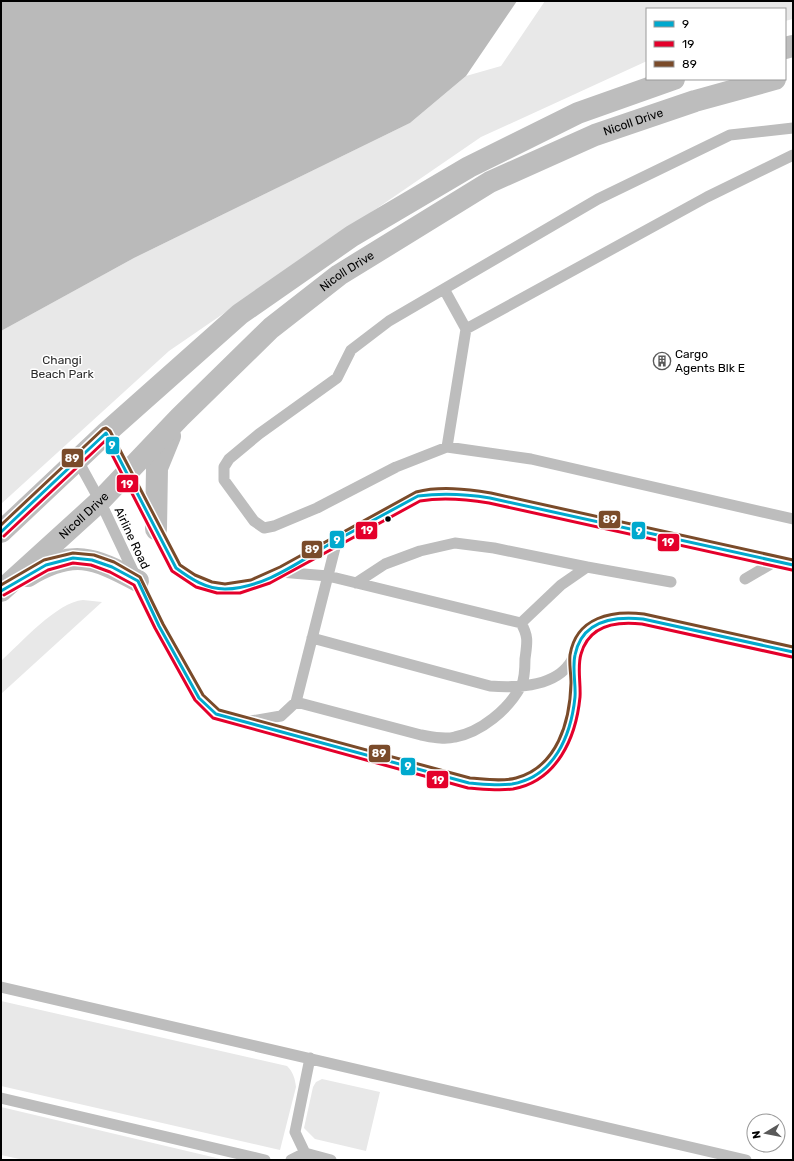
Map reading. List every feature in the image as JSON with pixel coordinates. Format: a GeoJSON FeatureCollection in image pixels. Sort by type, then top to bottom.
{"type":"FeatureCollection","features":[{"type":"Feature","properties":{"kind":"main road"},"geometry":{"type":"LineString","coordinates":[[1,532],[77,459],[240,314],[352,236],[469,167],[571,116],[671,80]]}},
{"type":"Feature","properties":{"kind":"main road","name":"Nicoll Drive"},"geometry":{"type":"LineString","coordinates":[[1,591],[100,501],[180,417],[271,328],[339,275],[490,182],[596,135],[695,101],[771,80]]}},
{"type":"Feature","properties":{"kind":"main road"},"geometry":{"type":"LineString","coordinates":[[156,529],[155,487],[157,468],[163,450],[180,417]]}},
{"type":"Feature","properties":{"kind":"main road"},"geometry":{"type":"LineString","coordinates":[[1,591],[46,565],[73,558],[98,562],[138,580]]}},
{"type":"Feature","properties":{"kind":"lane"},"geometry":{"type":"LineString","coordinates":[[793,128],[730,135],[598,199],[444,289],[389,322],[351,350],[337,378],[259,434],[229,459],[224,467],[224,480],[254,521],[264,528],[274,526],[318,508],[396,467],[448,447],[531,459],[793,519]]}},
{"type":"Feature","properties":{"kind":"lane"},"geometry":{"type":"LineString","coordinates":[[466,330],[707,197],[793,155]]}},
{"type":"Feature","properties":{"kind":"lane"},"geometry":{"type":"LineString","coordinates":[[444,289],[466,330],[448,447]]}},
{"type":"Feature","properties":{"kind":"lane","name":"Airline Road"},"geometry":{"type":"LineString","coordinates":[[106,433],[176,568],[189,578],[208,587],[226,589],[250,585],[280,572],[418,496],[437,493],[475,496],[692,541],[793,565]]}},
{"type":"Feature","properties":{"kind":"lane","name":"Airline Road"},"geometry":{"type":"LineString","coordinates":[[77,459],[100,501],[159,626],[198,698],[216,714],[469,783],[500,785],[517,783],[538,776],[554,761],[564,745],[571,717],[576,684],[575,653]]}},
{"type":"Feature","properties":{"kind":"lane"},"geometry":{"type":"LineString","coordinates":[[244,722],[260,721],[282,716],[296,702],[337,540]]}},
{"type":"Feature","properties":{"kind":"lane"},"geometry":{"type":"LineString","coordinates":[[356,583],[385,564],[420,551],[455,543],[494,548],[671,582]]}},
{"type":"Feature","properties":{"kind":"lane"},"geometry":{"type":"LineString","coordinates":[[744,579],[776,561]]}},
{"type":"Feature","properties":{"kind":"lane"},"geometry":{"type":"LineString","coordinates":[[521,623],[561,585],[587,567]]}},
{"type":"Feature","properties":{"kind":"lane"},"geometry":{"type":"LineString","coordinates":[[280,572],[328,576],[521,623],[527,634],[528,645],[521,685],[502,711],[471,732],[454,738],[437,738],[421,735],[296,702]]}},
{"type":"Feature","properties":{"kind":"lane"},"geometry":{"type":"LineString","coordinates":[[312,638],[490,686],[504,687],[535,684],[556,676],[568,667],[583,639],[593,627],[608,620],[619,618],[663,624]]}},
{"type":"Feature","properties":{"kind":"lane"},"geometry":{"type":"LineString","coordinates":[[732,639],[793,652]]}},
{"type":"Feature","properties":{"kind":"lane"},"geometry":{"type":"LineString","coordinates":[[1,987],[746,1160]]}},
{"type":"Feature","properties":{"kind":"lane"},"geometry":{"type":"LineString","coordinates":[[305,1153],[295,1132],[310,1058]]}},
{"type":"Feature","properties":{"kind":"lane"},"geometry":{"type":"LineString","coordinates":[[1,1098],[265,1160]]}},
{"type":"Feature","properties":{"kind":"lane"},"geometry":{"type":"LineString","coordinates":[[291,1160],[305,1153],[332,1160]]}},
{"type":"Feature","properties":{"kind":"green space","name":"Changi Beach Park"},"geometry":{"type":"Polygon","coordinates":[[[545,1],[793,1],[793,19],[786,21],[786,8],[646,8],[646,61],[481,137],[169,351],[1,504],[1,331],[134,258],[410,123],[466,76],[501,66],[545,1]]]}},
{"type":"Feature","properties":{"kind":"green space"},"geometry":{"type":"Polygon","coordinates":[[[83,600],[102,602],[1,694],[1,661],[51,615],[73,602],[83,600]]]}},
{"type":"Feature","properties":{"kind":"green space"},"geometry":{"type":"Polygon","coordinates":[[[1,1001],[287,1066],[293,1075],[296,1087],[280,1150],[1,1086],[1,1001]]]}},
{"type":"Feature","properties":{"kind":"green space"},"geometry":{"type":"Polygon","coordinates":[[[322,1079],[380,1092],[366,1151],[315,1139],[304,1128],[313,1087],[316,1082],[322,1079]]]}},
{"type":"Feature","properties":{"kind":"green space"},"geometry":{"type":"Polygon","coordinates":[[[1,1107],[225,1160],[24,1160],[1,1155],[1,1107]]]}},
{"type":"Feature","properties":{"kind":"shaded area"},"geometry":{"type":"Polygon","coordinates":[[[1,1],[517,1],[466,76],[410,123],[134,258],[1,331],[1,1]]]}},
{"type":"Feature","properties":{"kind":"transit line","name":"89"},"geometry":{"type":"LineString","coordinates":[[1,525],[103,429],[106,428],[110,431],[180,565],[195,575],[212,582],[225,584],[251,580],[280,567],[416,492],[434,489],[463,489],[491,493],[793,560]]}},
{"type":"Feature","properties":{"kind":"transit line","name":"9"},"geometry":{"type":"LineString","coordinates":[[1,532],[106,433],[176,568],[199,583],[218,589],[255,584],[283,572],[335,541],[418,496],[436,494],[490,498],[793,565]]}},
{"type":"Feature","properties":{"kind":"transit line","name":"19"},"geometry":{"type":"LineString","coordinates":[[4,536],[105,441],[172,571],[196,587],[217,593],[240,593],[270,583],[420,501],[437,499],[489,503],[792,570]]}},
{"type":"Feature","properties":{"kind":"transit line","name":"89"},"geometry":{"type":"LineString","coordinates":[[1,585],[44,560],[73,553],[94,555],[114,562],[140,577],[163,624],[203,695],[219,710],[470,778],[499,780],[516,778],[530,772],[542,764],[551,753],[564,727],[568,713],[571,683],[570,655],[574,642],[580,632],[588,624],[597,619],[620,613],[644,614],[793,647]]}},
{"type":"Feature","properties":{"kind":"transit line","name":"9"},"geometry":{"type":"LineString","coordinates":[[1,591],[46,565],[73,558],[92,560],[112,567],[138,581],[159,626],[199,698],[216,714],[469,783],[496,785],[512,784],[527,780],[539,773],[549,764],[558,752],[564,740],[573,712],[575,697],[574,660],[579,643],[584,634],[592,627],[601,623],[621,618],[643,619],[793,652]]}},
{"type":"Feature","properties":{"kind":"transit line","name":"19"},"geometry":{"type":"LineString","coordinates":[[4,595],[48,570],[73,563],[91,565],[110,572],[134,585],[155,628],[195,700],[213,718],[468,788],[496,790],[513,789],[528,784],[541,777],[552,767],[562,755],[574,728],[580,697],[579,664],[581,654],[590,637],[605,627],[623,623],[642,624],[792,657]]}},
{"type":"Feature","properties":{"kind":"place","name":"Cargo Agents Blk E"},"geometry":{"type":"Point","coordinates":[662,361]}}]}
